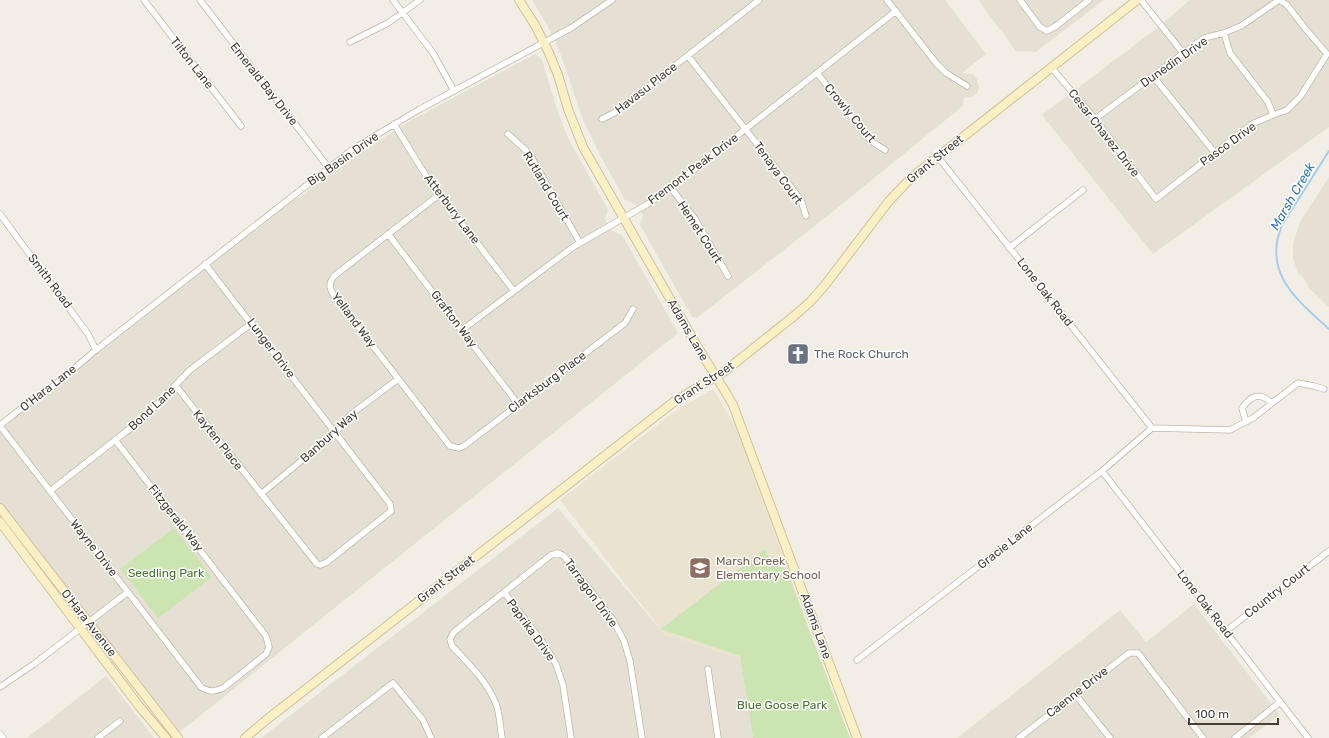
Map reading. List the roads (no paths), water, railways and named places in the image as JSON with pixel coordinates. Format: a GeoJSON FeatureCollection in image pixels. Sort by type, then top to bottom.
{"type":"FeatureCollection","features":[{"type":"Feature","properties":{"kind":"street","name":"Tilton Lane"},"geometry":{"type":"LineString","coordinates":[[144,0],[241,126]]}},
{"type":"Feature","properties":{"kind":"street","name":"Emerald Bay Drive"},"geometry":{"type":"LineString","coordinates":[[200,0],[328,167]]}},
{"type":"Feature","properties":{"kind":"street"},"geometry":{"type":"LineString","coordinates":[[393,0],[440,63],[454,90]]}},
{"type":"Feature","properties":{"kind":"street"},"geometry":{"type":"LineString","coordinates":[[350,42],[388,23],[420,0]]}},
{"type":"Feature","properties":{"kind":"street","name":"Adams Lane"},"geometry":{"type":"LineString","coordinates":[[519,0],[535,24],[544,42],[558,75],[568,109],[580,140],[697,346],[723,387],[738,416],[858,738]]}},
{"type":"Feature","properties":{"kind":"street","name":"Big Basin Drive"},"geometry":{"type":"LineString","coordinates":[[96,350],[328,167],[353,149],[454,90],[571,28],[612,0]]}},
{"type":"Feature","properties":{"kind":"street","name":"Havasu Place"},"geometry":{"type":"LineString","coordinates":[[602,120],[614,113],[759,0]]}},
{"type":"Feature","properties":{"kind":"street"},"geometry":{"type":"LineString","coordinates":[[887,0],[936,63],[946,73],[967,86]]}},
{"type":"Feature","properties":{"kind":"street"},"geometry":{"type":"LineString","coordinates":[[1020,0],[1040,26],[1047,31],[1056,26],[1089,0]]}},
{"type":"Feature","properties":{"kind":"street","name":"Grant Street"},"geometry":{"type":"LineString","coordinates":[[245,738],[277,711],[675,401],[716,377],[794,316],[810,302],[825,285],[890,201],[911,178],[1137,0]]}},
{"type":"Feature","properties":{"kind":"street"},"geometry":{"type":"LineString","coordinates":[[1141,0],[1183,53]]}},
{"type":"Feature","properties":{"kind":"street","name":"Dunedin Drive"},"geometry":{"type":"LineString","coordinates":[[1095,119],[1204,38],[1224,33],[1241,26],[1279,0]]}},
{"type":"Feature","properties":{"kind":"street","name":"Pasco Drive"},"geometry":{"type":"LineString","coordinates":[[1156,199],[1252,124],[1287,110],[1300,97],[1327,54],[1287,5],[1279,0]]}},
{"type":"Feature","properties":{"kind":"street","name":"Fremont Peak Drive"},"geometry":{"type":"LineString","coordinates":[[462,330],[580,243],[624,218],[671,188],[896,11]]}},
{"type":"Feature","properties":{"kind":"street"},"geometry":{"type":"LineString","coordinates":[[1224,33],[1230,53],[1268,102],[1273,115]]}},
{"type":"Feature","properties":{"kind":"street","name":"Tenaya Court"},"geometry":{"type":"LineString","coordinates":[[688,56],[800,200],[806,216]]}},
{"type":"Feature","properties":{"kind":"street","name":"Cesar Chavez Drive"},"geometry":{"type":"LineString","coordinates":[[1051,67],[1095,119],[1156,199]]}},
{"type":"Feature","properties":{"kind":"street","name":"Crowly Court"},"geometry":{"type":"LineString","coordinates":[[817,73],[871,141],[885,150]]}},
{"type":"Feature","properties":{"kind":"street"},"geometry":{"type":"LineString","coordinates":[[1153,76],[1215,153]]}},
{"type":"Feature","properties":{"kind":"street","name":"Atterbury Lane"},"geometry":{"type":"LineString","coordinates":[[394,124],[421,168],[514,291]]}},
{"type":"Feature","properties":{"kind":"street","name":"Rutland Court"},"geometry":{"type":"LineString","coordinates":[[508,134],[529,153],[580,243]]}},
{"type":"Feature","properties":{"kind":"street","name":"Lone Oak Road"},"geometry":{"type":"LineString","coordinates":[[938,157],[1152,428]]}},
{"type":"Feature","properties":{"kind":"street","name":"Hemet Court"},"geometry":{"type":"LineString","coordinates":[[671,188],[695,220],[728,276]]}},
{"type":"Feature","properties":{"kind":"street"},"geometry":{"type":"LineString","coordinates":[[1009,248],[1083,190]]}},
{"type":"Feature","properties":{"kind":"street","name":"Yelland Way"},"geometry":{"type":"LineString","coordinates":[[440,194],[334,276],[331,280],[330,289],[447,443],[454,447]]}},
{"type":"Feature","properties":{"kind":"street","name":"Smith Road"},"geometry":{"type":"LineString","coordinates":[[0,214],[88,334],[96,350]]}},
{"type":"Feature","properties":{"kind":"street","name":"Grafton Way"},"geometry":{"type":"LineString","coordinates":[[388,234],[518,404]]}},
{"type":"Feature","properties":{"kind":"street","name":"Lunger Drive"},"geometry":{"type":"LineString","coordinates":[[205,264],[252,323],[390,504],[391,510],[327,562],[320,565],[317,564],[261,494]]}},
{"type":"Feature","properties":{"kind":"street","name":"Clarksburg Place"},"geometry":{"type":"LineString","coordinates":[[454,447],[464,446],[625,323],[633,309]]}},
{"type":"Feature","properties":{"kind":"street","name":"Bond Lane"},"geometry":{"type":"LineString","coordinates":[[50,491],[116,441],[146,416],[190,370],[252,323]]}},
{"type":"Feature","properties":{"kind":"street","name":"O'Hara Lane"},"geometry":{"type":"LineString","coordinates":[[0,425],[48,390],[96,350]]}},
{"type":"Feature","properties":{"kind":"street","name":"Banbury Way"},"geometry":{"type":"LineString","coordinates":[[261,494],[335,433],[350,415],[398,379]]}},
{"type":"Feature","properties":{"kind":"street"},"geometry":{"type":"LineString","coordinates":[[1152,428],[1230,430],[1246,422],[1298,383],[1324,389]]}},
{"type":"Feature","properties":{"kind":"street","name":"Kayten Place"},"geometry":{"type":"LineString","coordinates":[[176,386],[261,494]]}},
{"type":"Feature","properties":{"kind":"street"},"geometry":{"type":"LineString","coordinates":[[1246,422],[1242,408],[1247,401],[1254,396],[1266,397],[1272,403]]}},
{"type":"Feature","properties":{"kind":"street","name":"Wayne Drive"},"geometry":{"type":"LineString","coordinates":[[0,425],[201,687],[208,691],[216,691],[223,688],[245,670]]}},
{"type":"Feature","properties":{"kind":"street","name":"Gracie Lane"},"geometry":{"type":"LineString","coordinates":[[857,660],[1102,470],[1152,428]]}},
{"type":"Feature","properties":{"kind":"street","name":"Fitzgerald Way"},"geometry":{"type":"LineString","coordinates":[[116,441],[266,636],[269,647],[266,654],[245,670]]}},
{"type":"Feature","properties":{"kind":"street","name":"Lone Oak Road"},"geometry":{"type":"LineString","coordinates":[[1102,470],[1308,738]]}},
{"type":"Feature","properties":{"kind":"street","name":"O'Hara Avenue"},"geometry":{"type":"LineString","coordinates":[[0,508],[85,626],[139,706],[166,738]]}},
{"type":"Feature","properties":{"kind":"street","name":"O'Hara Avenue"},"geometry":{"type":"LineString","coordinates":[[0,522],[178,738]]}},
{"type":"Feature","properties":{"kind":"street","name":"Country Court"},"geometry":{"type":"LineString","coordinates":[[1226,631],[1329,551]]}},
{"type":"Feature","properties":{"kind":"street","name":"Tarragon Drive"},"geometry":{"type":"LineString","coordinates":[[504,592],[551,555],[558,553],[564,556],[613,620],[624,641],[630,661],[642,738]]}},
{"type":"Feature","properties":{"kind":"street"},"geometry":{"type":"LineString","coordinates":[[0,688],[85,626],[128,592]]}},
{"type":"Feature","properties":{"kind":"street"},"geometry":{"type":"LineString","coordinates":[[502,738],[497,705],[482,679],[452,646],[450,639],[454,632],[504,592]]}},
{"type":"Feature","properties":{"kind":"street","name":"Paprika Drive"},"geometry":{"type":"LineString","coordinates":[[504,592],[556,664],[563,685],[571,738]]}},
{"type":"Feature","properties":{"kind":"street","name":"Caenne Drive"},"geometry":{"type":"LineString","coordinates":[[1019,738],[1129,653],[1138,653],[1203,738]]}},
{"type":"Feature","properties":{"kind":"street"},"geometry":{"type":"LineString","coordinates":[[708,669],[718,738]]}},
{"type":"Feature","properties":{"kind":"street"},"geometry":{"type":"LineString","coordinates":[[322,738],[393,684],[423,720],[431,738]]}},
{"type":"Feature","properties":{"kind":"street"},"geometry":{"type":"LineString","coordinates":[[1075,694],[1110,738]]}},
{"type":"Feature","properties":{"kind":"street"},"geometry":{"type":"LineString","coordinates":[[1235,738],[1280,702]]}},
{"type":"Feature","properties":{"kind":"street"},"geometry":{"type":"LineString","coordinates":[[98,738],[120,721]]}},
{"type":"Feature","properties":{"kind":"street"},"geometry":{"type":"LineString","coordinates":[[0,734],[3,738]]}},
{"type":"Feature","properties":{"kind":"waterway","name":"Marsh Creek"},"geometry":{"type":"LineString","coordinates":[[1329,151],[1282,225],[1277,242],[1276,257],[1286,284],[1305,307],[1329,329]]}},
{"type":"Feature","properties":{"kind":"place","name":"The Rock Church"},"geometry":{"type":"Point","coordinates":[798,354]}},
{"type":"Feature","properties":{"kind":"place","name":"Marsh Creek Elementary School"},"geometry":{"type":"Point","coordinates":[700,568]}},
{"type":"Feature","properties":{"kind":"park label","name":"Seedling Park"},"geometry":{"type":"Point","coordinates":[166,573]}},
{"type":"Feature","properties":{"kind":"park label","name":"Blue Goose Park"},"geometry":{"type":"Point","coordinates":[782,705]}}]}
